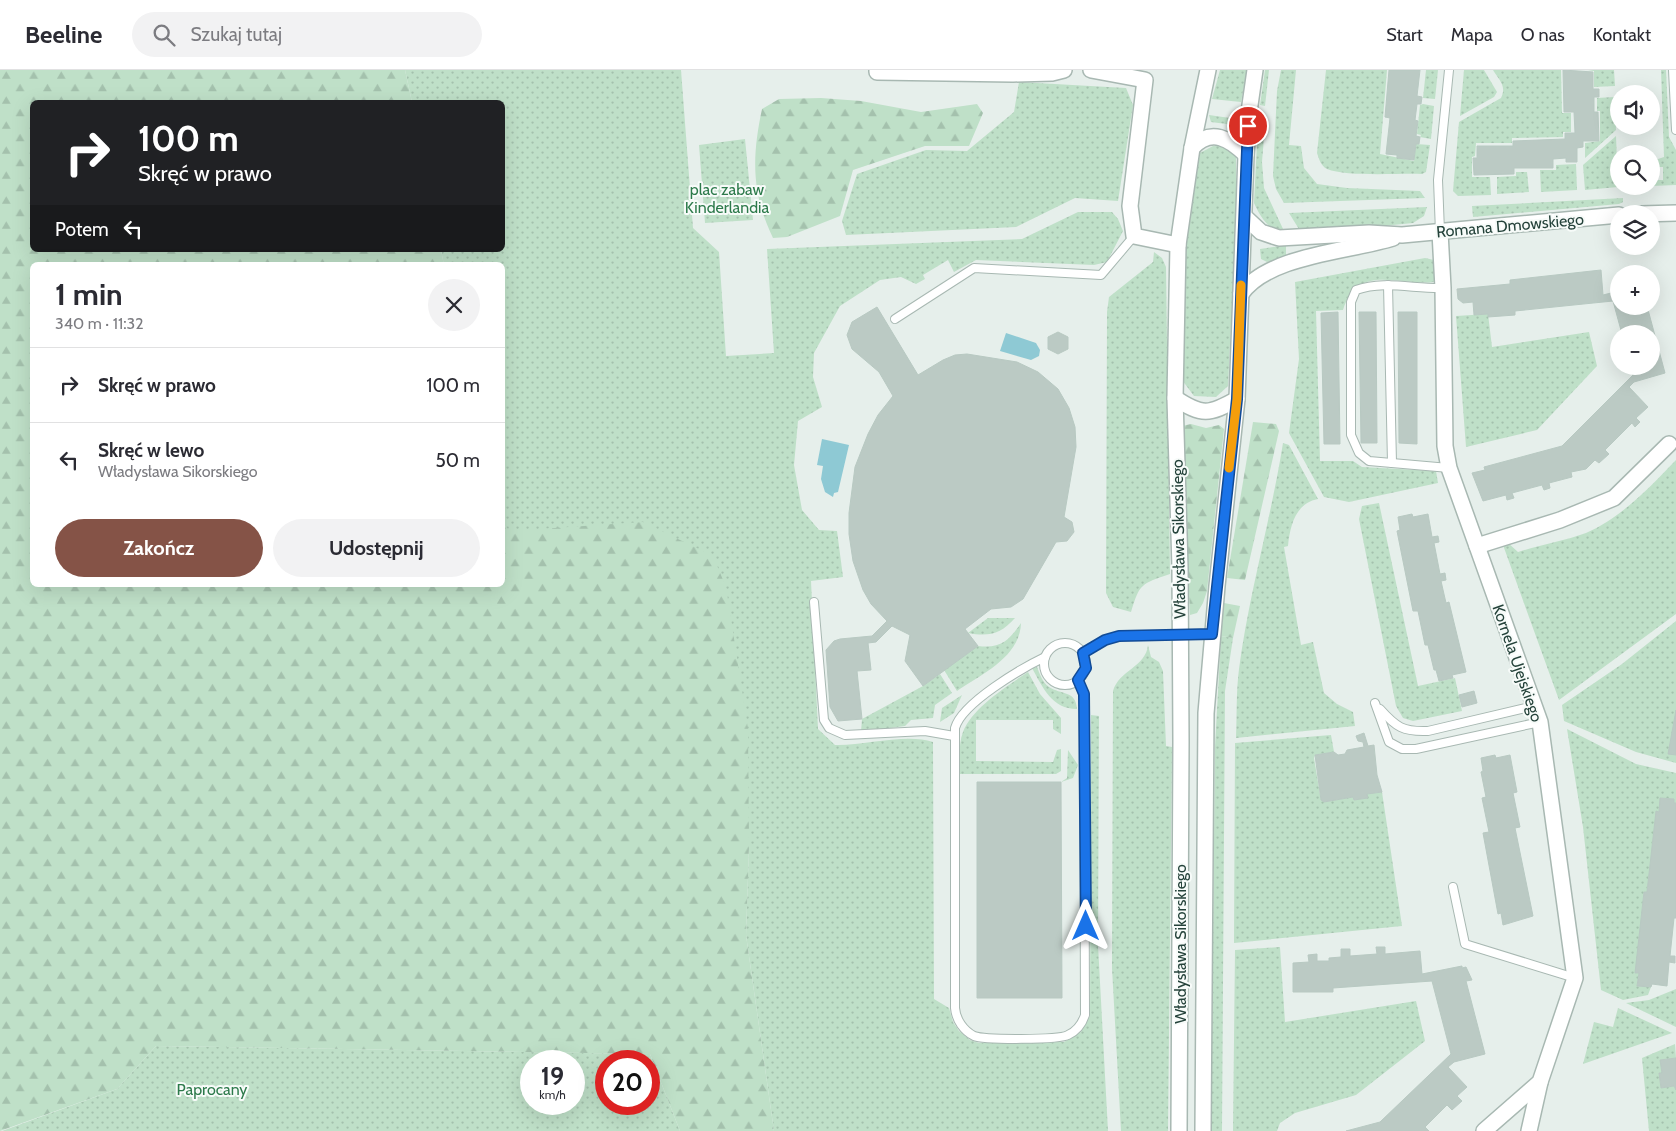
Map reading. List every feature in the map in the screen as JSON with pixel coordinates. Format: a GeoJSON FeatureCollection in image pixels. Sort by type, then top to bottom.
{"type":"FeatureCollection","features":[{"type":"Feature","properties":{"kind":"street"},"geometry":{"type":"LineString","coordinates":[[877,70],[876,72],[1013,74],[1052,73],[1064,70]]}},
{"type":"Feature","properties":{"kind":"street"},"geometry":{"type":"LineString","coordinates":[[1091,70],[1144,80],[1130,206],[1134,236],[1178,245]]}},
{"type":"Feature","properties":{"kind":"street","name":"Władysława Sikorskiego"},"geometry":{"type":"LineString","coordinates":[[1179,1131],[1180,636],[1175,398],[1178,245],[1192,148],[1208,70]]}},
{"type":"Feature","properties":{"kind":"street","name":"Władysława Sikorskiego"},"geometry":{"type":"LineString","coordinates":[[1203,1131],[1205,738],[1212,634],[1237,399],[1246,155],[1249,112],[1255,70]]}},
{"type":"Feature","properties":{"kind":"street"},"geometry":{"type":"LineString","coordinates":[[1192,148],[1200,140],[1218,137],[1234,143],[1246,155]]}},
{"type":"Feature","properties":{"kind":"street"},"geometry":{"type":"LineString","coordinates":[[1660,213],[1676,213]]}},
{"type":"Feature","properties":{"kind":"street","name":"Romana Dmowskiego"},"geometry":{"type":"LineString","coordinates":[[1245,218],[1261,232],[1279,238],[1369,233],[1402,235],[1610,217]]}},
{"type":"Feature","properties":{"kind":"street","name":"Kornela Ujejskiego"},"geometry":{"type":"LineString","coordinates":[[1440,232],[1443,288],[1445,446],[1449,468],[1540,722],[1575,978],[1540,1082],[1529,1131]]}},
{"type":"Feature","properties":{"kind":"street","name":"Romana Dmowskiego"},"geometry":{"type":"LineString","coordinates":[[1241,294],[1253,279],[1276,266],[1368,246],[1402,235]]}},
{"type":"Feature","properties":{"kind":"street"},"geometry":{"type":"LineString","coordinates":[[1175,398],[1193,411],[1216,411],[1237,399]]}},
{"type":"Feature","properties":{"kind":"street"},"geometry":{"type":"LineString","coordinates":[[1478,546],[1560,520],[1614,498],[1669,444]]}},
{"type":"Feature","properties":{"kind":"street"},"geometry":{"type":"LineString","coordinates":[[1484,1131],[1540,1082]]}},
{"type":"Feature","properties":{"kind":"lane"},"geometry":{"type":"LineString","coordinates":[[1440,232],[1438,180],[1449,70]]}},
{"type":"Feature","properties":{"kind":"lane"},"geometry":{"type":"LineString","coordinates":[[1673,70],[1676,130]]}},
{"type":"Feature","properties":{"kind":"lane"},"geometry":{"type":"LineString","coordinates":[[895,319],[974,268],[1102,275],[1134,236]]}},
{"type":"Feature","properties":{"kind":"lane"},"geometry":{"type":"LineString","coordinates":[[1443,288],[1419,289],[1388,285],[1367,286],[1356,290],[1351,302],[1351,435],[1362,457],[1369,461],[1449,468]]}},
{"type":"Feature","properties":{"kind":"lane"},"geometry":{"type":"LineString","coordinates":[[1388,285],[1392,463]]}},
{"type":"Feature","properties":{"kind":"lane"},"geometry":{"type":"LineString","coordinates":[[814,602],[824,720],[829,728],[844,735],[926,731],[954,736]]}},
{"type":"Feature","properties":{"kind":"lane"},"geometry":{"type":"LineString","coordinates":[[1083,653],[1105,640],[1119,636],[1212,634]]}},
{"type":"Feature","properties":{"kind":"lane"},"geometry":{"type":"LineString","coordinates":[[1060,644],[1073,645],[1083,653],[1086,668],[1078,680],[1066,685],[1053,681],[1045,670],[1045,657],[1048,651],[1060,644]]}},
{"type":"Feature","properties":{"kind":"lane"},"geometry":{"type":"LineString","coordinates":[[1045,657],[1027,666],[968,707],[957,720],[954,736],[955,1014],[969,1032],[988,1038],[1061,1038],[1077,1029],[1085,1015],[1084,691],[1078,680]]}},
{"type":"Feature","properties":{"kind":"lane"},"geometry":{"type":"LineString","coordinates":[[1534,706],[1428,731],[1412,732],[1401,729],[1376,703],[1390,742],[1402,749],[1416,749],[1540,722]]}},
{"type":"Feature","properties":{"kind":"lane"},"geometry":{"type":"LineString","coordinates":[[1453,887],[1465,944],[1575,978]]}},
{"type":"Feature","properties":{"kind":"green space"},"geometry":{"type":"Polygon","coordinates":[[[0,70],[405,70],[412,100],[30,100],[30,252],[441,252],[443,262],[30,262],[30,587],[505,587],[505,526],[510,531],[643,522],[713,556],[726,587],[748,729],[749,847],[746,935],[774,1131],[680,1131],[660,1080],[660,1050],[595,1050],[595,1053],[585,1053],[585,1050],[520,1050],[520,1052],[156,1046],[117,1089],[0,1131],[0,70]]]}},
{"type":"Feature","properties":{"kind":"green space"},"geometry":{"type":"Polygon","coordinates":[[[405,70],[681,70],[693,228],[719,252],[726,356],[774,353],[767,249],[1022,239],[1078,212],[1112,212],[1118,219],[1123,231],[1107,262],[1094,265],[976,260],[954,272],[948,260],[923,275],[925,279],[916,284],[901,277],[880,280],[840,306],[814,353],[813,377],[822,407],[798,421],[794,465],[802,510],[819,530],[837,531],[843,577],[811,581],[818,729],[835,745],[898,739],[933,742],[934,999],[949,1008],[953,1022],[959,1031],[970,1040],[979,1043],[1064,1042],[1081,1032],[1090,1016],[1091,715],[1099,716],[1098,945],[1108,1131],[774,1131],[746,935],[749,846],[505,526],[505,262],[443,262],[441,252],[505,252],[505,100],[412,100],[405,70]]]}},
{"type":"Feature","properties":{"kind":"green space"},"geometry":{"type":"Polygon","coordinates":[[[1220,70],[1247,70],[1241,102],[1212,99],[1220,70]]]}},
{"type":"Feature","properties":{"kind":"green space"},"geometry":{"type":"Polygon","coordinates":[[[1265,70],[1269,70],[1265,106],[1260,105],[1265,70]]]}},
{"type":"Feature","properties":{"kind":"green space"},"geometry":{"type":"Polygon","coordinates":[[[1281,70],[1296,70],[1289,145],[1301,146],[1304,168],[1317,184],[1347,188],[1420,191],[1425,198],[1284,203],[1276,189],[1273,176],[1277,91],[1281,70]]]}},
{"type":"Feature","properties":{"kind":"green space"},"geometry":{"type":"Polygon","coordinates":[[[1326,70],[1387,70],[1380,154],[1414,161],[1416,144],[1430,145],[1426,172],[1422,174],[1359,174],[1327,169],[1323,166],[1317,153],[1326,70]]]}},
{"type":"Feature","properties":{"kind":"green space"},"geometry":{"type":"Polygon","coordinates":[[[1426,70],[1438,70],[1435,99],[1423,98],[1426,70]]]}},
{"type":"Feature","properties":{"kind":"green space"},"geometry":{"type":"Polygon","coordinates":[[[1464,70],[1484,70],[1497,92],[1494,97],[1460,116],[1464,70]]]}},
{"type":"Feature","properties":{"kind":"green space"},"geometry":{"type":"Polygon","coordinates":[[[1493,70],[1561,70],[1562,113],[1571,113],[1571,132],[1563,132],[1563,137],[1512,138],[1512,143],[1476,143],[1475,156],[1472,157],[1472,177],[1490,177],[1491,195],[1458,196],[1453,191],[1459,122],[1501,98],[1503,87],[1493,70]]]}},
{"type":"Feature","properties":{"kind":"green space"},"geometry":{"type":"Polygon","coordinates":[[[1588,70],[1614,70],[1615,85],[1594,87],[1594,71],[1588,70]]]}},
{"type":"Feature","properties":{"kind":"green space"},"geometry":{"type":"Polygon","coordinates":[[[1661,70],[1666,70],[1669,137],[1676,150],[1676,185],[1660,186],[1660,180],[1663,180],[1663,167],[1660,167],[1660,158],[1664,157],[1661,70]]]}},
{"type":"Feature","properties":{"kind":"green space"},"geometry":{"type":"Polygon","coordinates":[[[1019,82],[1126,88],[1133,105],[1118,201],[1075,198],[1016,227],[846,235],[842,221],[857,174],[926,150],[967,151],[1014,112],[1019,82]]]}},
{"type":"Feature","properties":{"kind":"green space"},"geometry":{"type":"Polygon","coordinates":[[[1610,97],[1610,135],[1585,158],[1585,143],[1600,141],[1600,111],[1597,111],[1597,98],[1610,97]]]}},
{"type":"Feature","properties":{"kind":"green space"},"geometry":{"type":"Polygon","coordinates":[[[821,98],[861,101],[921,112],[977,104],[983,113],[969,146],[925,146],[853,170],[840,216],[787,237],[773,238],[757,190],[755,159],[762,109],[779,99],[821,98]]]}},
{"type":"Feature","properties":{"kind":"green space"},"geometry":{"type":"Polygon","coordinates":[[[1420,105],[1434,106],[1431,139],[1420,137],[1421,135],[1417,134],[1420,105]]]}},
{"type":"Feature","properties":{"kind":"green space"},"geometry":{"type":"Polygon","coordinates":[[[1209,115],[1237,119],[1238,121],[1234,125],[1211,122],[1209,115]]]}},
{"type":"Feature","properties":{"kind":"green space"},"geometry":{"type":"Polygon","coordinates":[[[1258,123],[1265,125],[1262,162],[1264,188],[1284,231],[1269,226],[1254,203],[1258,123]]]}},
{"type":"Feature","properties":{"kind":"green space"},"geometry":{"type":"Polygon","coordinates":[[[1616,136],[1616,145],[1610,145],[1610,188],[1585,190],[1583,165],[1616,136]]]}},
{"type":"Feature","properties":{"kind":"green space","name":"plac zabaw Kinderlandia"},"geometry":{"type":"Polygon","coordinates":[[[745,139],[753,220],[705,223],[699,145],[745,139]]]}},
{"type":"Feature","properties":{"kind":"green space"},"geometry":{"type":"Polygon","coordinates":[[[1213,146],[1227,146],[1236,157],[1236,217],[1228,386],[1216,397],[1194,396],[1182,380],[1186,248],[1200,153],[1213,146]]]}},
{"type":"Feature","properties":{"kind":"green space"},"geometry":{"type":"Polygon","coordinates":[[[1576,164],[1577,190],[1541,192],[1540,170],[1556,170],[1556,165],[1576,164]]]}},
{"type":"Feature","properties":{"kind":"green space"},"geometry":{"type":"Polygon","coordinates":[[[1516,172],[1527,172],[1529,192],[1497,194],[1497,177],[1516,176],[1516,172]]]}},
{"type":"Feature","properties":{"kind":"green space"},"geometry":{"type":"Polygon","coordinates":[[[1623,198],[1623,202],[1619,204],[1473,217],[1472,206],[1623,198]]]}},
{"type":"Feature","properties":{"kind":"green space"},"geometry":{"type":"Polygon","coordinates":[[[1427,207],[1424,216],[1413,223],[1302,234],[1289,213],[1427,207]]]}},
{"type":"Feature","properties":{"kind":"green space"},"geometry":{"type":"Polygon","coordinates":[[[1286,245],[1286,257],[1267,262],[1261,259],[1260,249],[1286,245]]]}},
{"type":"Feature","properties":{"kind":"green space"},"geometry":{"type":"Polygon","coordinates":[[[1154,252],[1162,258],[1166,267],[1170,574],[1143,586],[1137,595],[1131,612],[1113,607],[1106,593],[1107,312],[1109,297],[1153,262],[1154,252]]]}},
{"type":"Feature","properties":{"kind":"green space"},"geometry":{"type":"Polygon","coordinates":[[[1425,258],[1434,260],[1434,282],[1380,280],[1368,282],[1358,286],[1350,295],[1343,310],[1316,311],[1320,461],[1353,461],[1362,467],[1436,471],[1438,483],[1349,502],[1324,497],[1289,433],[1299,359],[1295,282],[1425,258]]]}},
{"type":"Feature","properties":{"kind":"green space"},"geometry":{"type":"Polygon","coordinates":[[[1488,314],[1492,347],[1589,332],[1597,366],[1537,430],[1466,447],[1456,316],[1488,314]]]}},
{"type":"Feature","properties":{"kind":"green space"},"geometry":{"type":"Polygon","coordinates":[[[1253,422],[1276,424],[1279,431],[1245,580],[1227,578],[1253,422]]]}},
{"type":"Feature","properties":{"kind":"green space"},"geometry":{"type":"Polygon","coordinates":[[[1191,424],[1206,428],[1219,425],[1224,429],[1207,591],[1197,613],[1190,615],[1182,426],[1191,424]]]}},
{"type":"Feature","properties":{"kind":"green space"},"geometry":{"type":"Polygon","coordinates":[[[1283,443],[1289,445],[1318,499],[1310,501],[1299,510],[1290,530],[1288,546],[1284,547],[1301,645],[1313,642],[1324,693],[1337,704],[1353,712],[1355,726],[1236,738],[1238,678],[1243,641],[1283,443]]]}},
{"type":"Feature","properties":{"kind":"green space"},"geometry":{"type":"Polygon","coordinates":[[[1676,460],[1676,614],[1559,700],[1503,545],[1507,542],[1518,552],[1586,533],[1599,527],[1645,491],[1676,460]]]}},
{"type":"Feature","properties":{"kind":"green space"},"geometry":{"type":"Polygon","coordinates":[[[1379,503],[1418,686],[1455,678],[1462,711],[1413,721],[1403,718],[1396,706],[1359,519],[1362,506],[1379,503]]]}},
{"type":"Feature","properties":{"kind":"green space"},"geometry":{"type":"Polygon","coordinates":[[[1224,603],[1240,606],[1233,638],[1221,636],[1224,603]]]}},
{"type":"Feature","properties":{"kind":"green space"},"geometry":{"type":"Polygon","coordinates":[[[988,618],[1015,618],[1005,628],[994,633],[982,635],[968,633],[988,618]]]}},
{"type":"Feature","properties":{"kind":"green space"},"geometry":{"type":"Polygon","coordinates":[[[1676,621],[1676,763],[1636,752],[1564,721],[1562,705],[1622,664],[1676,621]]]}},
{"type":"Feature","properties":{"kind":"green space"},"geometry":{"type":"Polygon","coordinates":[[[1021,623],[1019,635],[1007,655],[988,671],[957,691],[944,670],[978,646],[998,645],[1008,639],[1021,623]]]}},
{"type":"Feature","properties":{"kind":"green space"},"geometry":{"type":"Polygon","coordinates":[[[1221,636],[1233,638],[1225,691],[1222,1131],[1211,1131],[1215,747],[1221,636]]]}},
{"type":"Feature","properties":{"kind":"green space"},"geometry":{"type":"Polygon","coordinates":[[[1148,645],[1151,657],[1159,662],[1163,671],[1166,746],[1172,747],[1168,1131],[1121,1131],[1112,968],[1113,691],[1121,678],[1143,659],[1148,645]]]}},
{"type":"Feature","properties":{"kind":"green space"},"geometry":{"type":"Polygon","coordinates":[[[1037,667],[1047,685],[1071,696],[1076,703],[1077,709],[1061,705],[1049,696],[1032,668],[1037,667]]]}},
{"type":"Feature","properties":{"kind":"green space"},"geometry":{"type":"Polygon","coordinates":[[[1028,672],[1040,694],[1061,718],[1061,734],[1053,729],[1053,720],[976,720],[976,761],[1053,762],[1057,750],[1061,749],[1061,771],[1056,774],[960,774],[960,742],[963,732],[974,714],[991,698],[1028,672]]]}},
{"type":"Feature","properties":{"kind":"green space"},"geometry":{"type":"Polygon","coordinates":[[[940,674],[952,693],[935,705],[933,718],[911,720],[905,726],[861,732],[862,719],[923,686],[940,674]]]}},
{"type":"Feature","properties":{"kind":"green space"},"geometry":{"type":"Polygon","coordinates":[[[962,695],[954,713],[940,722],[942,708],[962,695]]]}},
{"type":"Feature","properties":{"kind":"green space"},"geometry":{"type":"Polygon","coordinates":[[[1567,729],[1636,764],[1676,773],[1676,803],[1674,803],[1674,799],[1661,798],[1659,812],[1657,811],[1647,892],[1644,892],[1636,973],[1639,973],[1637,986],[1651,987],[1648,995],[1623,1000],[1601,990],[1583,827],[1567,729]]]}},
{"type":"Feature","properties":{"kind":"green space"},"geometry":{"type":"Polygon","coordinates":[[[1331,735],[1334,752],[1315,755],[1314,758],[1321,800],[1324,802],[1353,797],[1354,800],[1367,798],[1367,794],[1382,792],[1402,926],[1234,943],[1235,743],[1331,735]]]}},
{"type":"Feature","properties":{"kind":"green space"},"geometry":{"type":"Polygon","coordinates":[[[1068,750],[1078,765],[1073,778],[1061,782],[1067,778],[1068,750]]]}},
{"type":"Feature","properties":{"kind":"green space"},"geometry":{"type":"Polygon","coordinates":[[[1280,947],[1285,1022],[1416,1001],[1425,1041],[1356,1095],[1295,1113],[1280,1123],[1277,1131],[1233,1131],[1235,950],[1280,947]]]}},
{"type":"Feature","properties":{"kind":"green space"},"geometry":{"type":"Polygon","coordinates":[[[1676,989],[1676,1027],[1626,1003],[1649,1000],[1676,989]]]}},
{"type":"Feature","properties":{"kind":"green space"},"geometry":{"type":"Polygon","coordinates":[[[1618,1008],[1672,1033],[1583,1064],[1594,1022],[1613,1027],[1618,1008]]]}},
{"type":"Feature","properties":{"kind":"green space"},"geometry":{"type":"Polygon","coordinates":[[[1675,1044],[1676,1058],[1661,1060],[1662,1073],[1659,1074],[1661,1088],[1674,1086],[1676,1090],[1676,1131],[1649,1131],[1642,1058],[1675,1044]]]}},
{"type":"Feature","properties":{"kind":"green space","name":"Paprocany"},"geometry":{"type":"Polygon","coordinates":[[[156,1046],[520,1052],[520,1115],[585,1115],[585,1053],[595,1053],[595,1115],[660,1115],[660,1080],[680,1131],[2,1131],[117,1089],[156,1046]]]}},
{"type":"Feature","properties":{"kind":"water"},"geometry":{"type":"Polygon","coordinates":[[[1006,333],[1036,343],[1040,350],[1039,356],[1031,360],[1000,351],[1006,333]]]}},
{"type":"Feature","properties":{"kind":"water"},"geometry":{"type":"Polygon","coordinates":[[[822,439],[849,445],[838,492],[834,493],[833,497],[825,492],[821,479],[823,466],[817,465],[822,439]]]}},
{"type":"Feature","properties":{"kind":"building"},"geometry":{"type":"Polygon","coordinates":[[[1389,70],[1420,70],[1417,96],[1422,97],[1421,104],[1417,104],[1415,120],[1418,121],[1416,136],[1420,137],[1419,144],[1416,144],[1414,160],[1397,158],[1397,155],[1386,154],[1390,118],[1385,117],[1389,70]]]}},
{"type":"Feature","properties":{"kind":"building"},"geometry":{"type":"Polygon","coordinates":[[[1563,70],[1593,72],[1593,89],[1599,89],[1599,97],[1594,97],[1594,112],[1598,112],[1599,141],[1583,141],[1583,147],[1577,148],[1577,162],[1566,162],[1566,158],[1553,159],[1553,168],[1514,168],[1514,174],[1474,175],[1473,158],[1477,158],[1477,146],[1513,146],[1513,141],[1565,139],[1565,133],[1575,133],[1574,112],[1564,112],[1563,70]]]}},
{"type":"Feature","properties":{"kind":"building"},"geometry":{"type":"Polygon","coordinates":[[[1601,270],[1603,295],[1610,293],[1610,301],[1515,311],[1515,315],[1488,317],[1488,314],[1474,315],[1473,302],[1463,303],[1458,299],[1457,289],[1510,284],[1510,280],[1601,270]]]}},
{"type":"Feature","properties":{"kind":"building"},"geometry":{"type":"Polygon","coordinates":[[[877,307],[918,375],[943,360],[955,355],[967,354],[1017,362],[1038,372],[1058,389],[1069,408],[1075,427],[1076,447],[1064,517],[1072,522],[1074,532],[1067,541],[1056,542],[1023,599],[1011,607],[991,609],[965,629],[978,646],[923,686],[905,661],[910,635],[892,626],[876,642],[868,643],[871,670],[857,671],[862,719],[838,721],[830,707],[826,650],[834,641],[840,639],[872,636],[887,621],[871,604],[863,590],[853,561],[849,534],[849,513],[855,467],[878,415],[893,396],[879,372],[852,349],[847,335],[852,322],[877,307]]]}},
{"type":"Feature","properties":{"kind":"building"},"geometry":{"type":"Polygon","coordinates":[[[1338,312],[1340,444],[1324,444],[1321,313],[1338,312]]]}},
{"type":"Feature","properties":{"kind":"building"},"geometry":{"type":"Polygon","coordinates":[[[1359,312],[1376,312],[1377,443],[1361,443],[1359,312]]]}},
{"type":"Feature","properties":{"kind":"building"},"geometry":{"type":"Polygon","coordinates":[[[1398,312],[1417,312],[1417,444],[1399,443],[1398,312]]]}},
{"type":"Feature","properties":{"kind":"building"},"geometry":{"type":"Polygon","coordinates":[[[1617,315],[1649,315],[1652,325],[1620,325],[1617,315]]]}},
{"type":"Feature","properties":{"kind":"building"},"geometry":{"type":"Polygon","coordinates":[[[1058,332],[1068,337],[1068,349],[1058,354],[1048,349],[1048,337],[1058,332]]]}},
{"type":"Feature","properties":{"kind":"building"},"geometry":{"type":"Polygon","coordinates":[[[1660,354],[1665,373],[1660,374],[1660,354]]]}},
{"type":"Feature","properties":{"kind":"building"},"geometry":{"type":"Polygon","coordinates":[[[1633,375],[1658,375],[1634,382],[1629,387],[1648,407],[1636,418],[1640,422],[1635,427],[1632,423],[1605,450],[1609,454],[1599,463],[1595,460],[1586,469],[1571,472],[1572,477],[1549,483],[1550,488],[1544,490],[1542,485],[1512,493],[1514,498],[1507,500],[1506,495],[1483,501],[1472,473],[1485,470],[1484,467],[1562,446],[1633,375]]]}},
{"type":"Feature","properties":{"kind":"building"},"geometry":{"type":"Polygon","coordinates":[[[1412,514],[1413,517],[1428,514],[1432,537],[1438,536],[1439,542],[1434,543],[1440,574],[1445,573],[1446,580],[1441,581],[1446,603],[1449,602],[1466,672],[1452,675],[1453,678],[1439,681],[1436,670],[1434,670],[1428,645],[1425,645],[1418,611],[1413,611],[1397,531],[1400,530],[1398,517],[1412,514]]]}},
{"type":"Feature","properties":{"kind":"building"},"geometry":{"type":"Polygon","coordinates":[[[1474,691],[1477,703],[1462,707],[1459,695],[1474,691]]]}},
{"type":"Feature","properties":{"kind":"building"},"geometry":{"type":"Polygon","coordinates":[[[1676,710],[1676,755],[1668,754],[1676,710]]]}},
{"type":"Feature","properties":{"kind":"building"},"geometry":{"type":"Polygon","coordinates":[[[1364,733],[1368,746],[1374,745],[1377,775],[1382,792],[1367,794],[1368,798],[1354,800],[1353,797],[1324,802],[1321,800],[1315,755],[1334,752],[1338,755],[1345,754],[1347,750],[1364,747],[1363,742],[1358,741],[1356,736],[1364,733]]]}},
{"type":"Feature","properties":{"kind":"building"},"geometry":{"type":"Polygon","coordinates":[[[1495,755],[1496,758],[1510,755],[1517,792],[1513,793],[1520,827],[1515,828],[1533,916],[1503,925],[1501,913],[1498,914],[1483,833],[1489,832],[1482,798],[1486,797],[1481,772],[1483,771],[1481,758],[1495,755]]]}},
{"type":"Feature","properties":{"kind":"building"},"geometry":{"type":"Polygon","coordinates":[[[977,782],[1061,782],[1062,998],[977,998],[977,782]]]}},
{"type":"Feature","properties":{"kind":"building"},"geometry":{"type":"Polygon","coordinates":[[[1660,798],[1674,799],[1674,803],[1676,803],[1676,918],[1674,918],[1670,956],[1675,956],[1675,963],[1669,962],[1667,986],[1652,984],[1651,987],[1637,986],[1639,973],[1635,973],[1644,892],[1647,892],[1656,811],[1659,812],[1660,798]]]}},
{"type":"Feature","properties":{"kind":"building"},"geometry":{"type":"Polygon","coordinates":[[[1376,947],[1385,947],[1385,954],[1420,951],[1422,974],[1462,966],[1462,968],[1466,967],[1472,980],[1466,981],[1485,1054],[1454,1062],[1448,1067],[1467,1087],[1457,1096],[1462,1101],[1452,1110],[1447,1105],[1425,1127],[1429,1131],[1346,1131],[1380,1122],[1451,1054],[1432,981],[1333,988],[1333,992],[1293,992],[1293,963],[1309,962],[1308,955],[1317,954],[1317,961],[1329,961],[1329,958],[1341,957],[1341,949],[1350,949],[1350,956],[1377,954],[1376,947]]]}},
{"type":"Feature","properties":{"kind":"building"},"geometry":{"type":"Polygon","coordinates":[[[1676,1058],[1676,1090],[1674,1086],[1661,1088],[1659,1073],[1662,1073],[1660,1060],[1676,1058]]]}},
{"type":"Feature","properties":{"kind":"slow traffic"},"geometry":{"type":"LineString","coordinates":[[1229,468],[1237,399],[1241,285]]}},
{"type":"Feature","properties":{"kind":"route"},"geometry":{"type":"LineString","coordinates":[[1086,926],[1084,691],[1078,680],[1086,668],[1083,653],[1105,640],[1119,636],[1212,634],[1237,399],[1248,126]]}}]}
